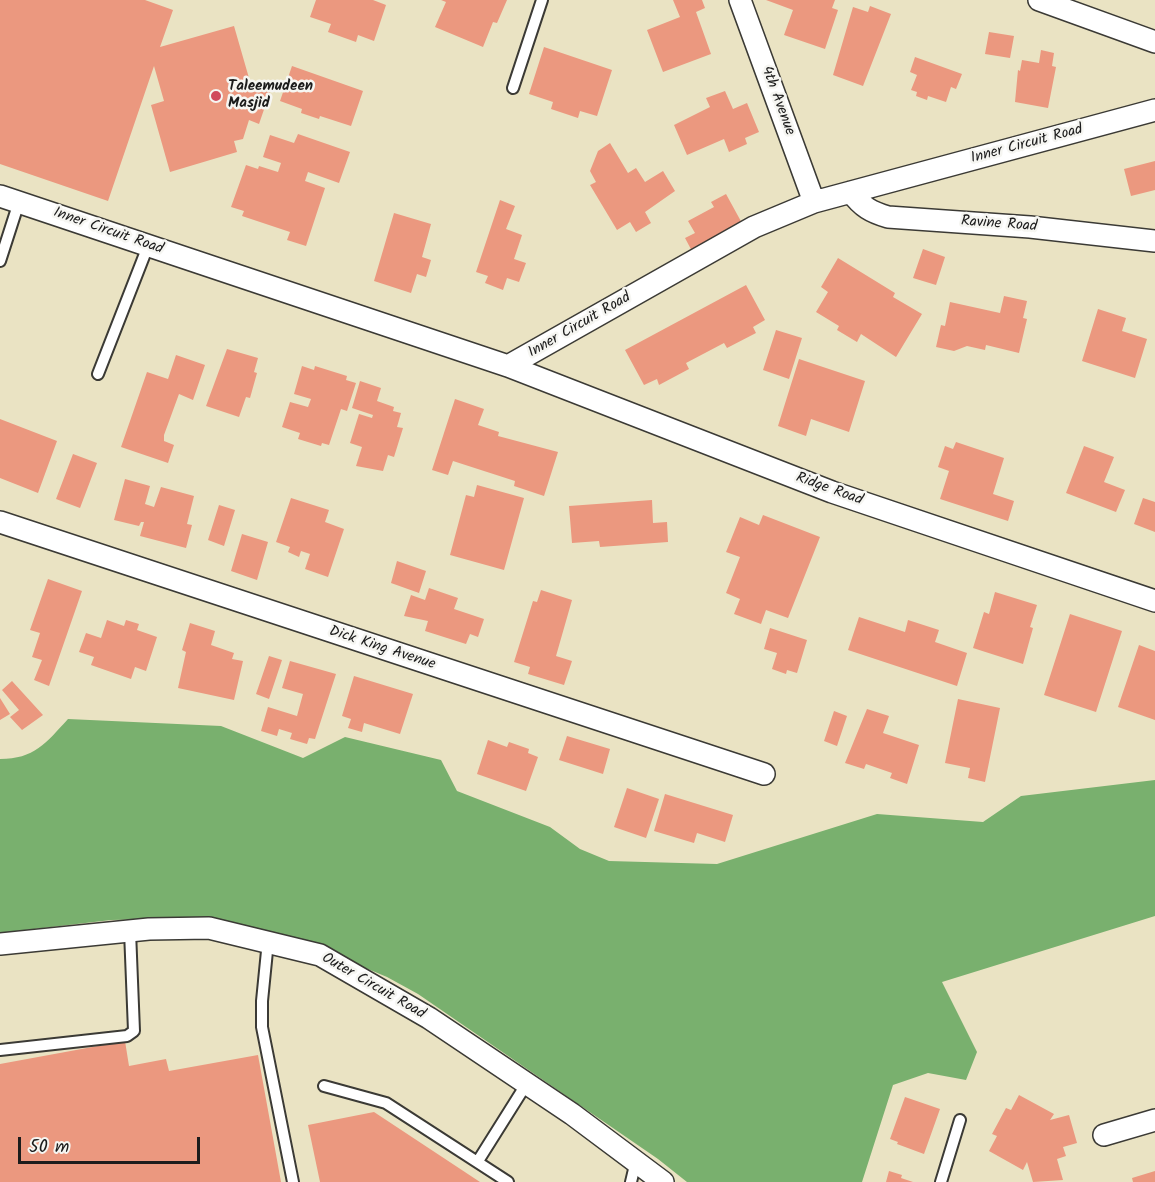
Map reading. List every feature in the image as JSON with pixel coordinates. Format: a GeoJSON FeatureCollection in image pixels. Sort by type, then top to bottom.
{"type":"FeatureCollection","features":[{"type":"Feature","properties":{"kind":"street","name":"4th Avenue"},"geometry":{"type":"LineString","coordinates":[[740,0],[814,202]]}},
{"type":"Feature","properties":{"kind":"street"},"geometry":{"type":"LineString","coordinates":[[1039,0],[1155,42]]}},
{"type":"Feature","properties":{"kind":"street","name":"Inner Circuit Road"},"geometry":{"type":"LineString","coordinates":[[10,199],[508,366],[754,227],[814,202],[1155,110]]}},
{"type":"Feature","properties":{"kind":"street","name":"Ravine Road"},"geometry":{"type":"LineString","coordinates":[[850,192],[870,212],[888,217],[1030,227],[1155,241]]}},
{"type":"Feature","properties":{"kind":"street","name":"Ridge Road"},"geometry":{"type":"LineString","coordinates":[[508,366],[832,492],[1155,601]]}},
{"type":"Feature","properties":{"kind":"street","name":"Dick King Avenue"},"geometry":{"type":"LineString","coordinates":[[0,522],[764,774]]}},
{"type":"Feature","properties":{"kind":"street","name":"Outer Circuit Road"},"geometry":{"type":"LineString","coordinates":[[0,944],[130,931],[209,928],[320,955],[363,978],[527,1083],[663,1182]]}},
{"type":"Feature","properties":{"kind":"street"},"geometry":{"type":"LineString","coordinates":[[1104,1135],[1155,1120]]}},
{"type":"Feature","properties":{"kind":"lane"},"geometry":{"type":"LineString","coordinates":[[513,88],[542,0]]}},
{"type":"Feature","properties":{"kind":"lane"},"geometry":{"type":"LineString","coordinates":[[0,261],[10,199]]}},
{"type":"Feature","properties":{"kind":"lane"},"geometry":{"type":"LineString","coordinates":[[98,374],[148,246]]}},
{"type":"Feature","properties":{"kind":"lane"},"geometry":{"type":"LineString","coordinates":[[0,1050],[120,1037],[127,1036],[134,1031],[130,931]]}},
{"type":"Feature","properties":{"kind":"lane"},"geometry":{"type":"LineString","coordinates":[[268,941],[262,1027],[293,1182]]}},
{"type":"Feature","properties":{"kind":"lane"},"geometry":{"type":"LineString","coordinates":[[478,1161],[527,1083]]}},
{"type":"Feature","properties":{"kind":"lane"},"geometry":{"type":"LineString","coordinates":[[324,1086],[386,1103],[508,1182]]}},
{"type":"Feature","properties":{"kind":"lane"},"geometry":{"type":"LineString","coordinates":[[941,1182],[960,1120]]}},
{"type":"Feature","properties":{"kind":"lane"},"geometry":{"type":"LineString","coordinates":[[631,1182],[636,1161]]}},
{"type":"Feature","properties":{"kind":"green space"},"geometry":{"type":"Polygon","coordinates":[[[68,719],[221,726],[303,758],[345,737],[441,760],[457,791],[550,827],[580,849],[609,861],[717,864],[877,814],[983,822],[1021,796],[1155,780],[1155,916],[942,982],[977,1052],[966,1080],[928,1073],[893,1085],[862,1182],[687,1182],[658,1159],[418,994],[387,977],[320,949],[155,919],[111,920],[0,933],[0,759],[31,753],[46,742],[68,719]]]}},
{"type":"Feature","properties":{"kind":"building"},"geometry":{"type":"Polygon","coordinates":[[[0,0],[145,0],[173,10],[160,47],[234,26],[251,85],[270,92],[259,124],[249,120],[243,139],[234,141],[237,152],[170,172],[151,105],[164,101],[154,66],[108,201],[0,164],[0,0]]]}},
{"type":"Feature","properties":{"kind":"building"},"geometry":{"type":"Polygon","coordinates":[[[316,0],[373,0],[386,5],[374,41],[358,35],[356,42],[328,32],[331,24],[310,17],[316,0]]]}},
{"type":"Feature","properties":{"kind":"building"},"geometry":{"type":"Polygon","coordinates":[[[441,0],[507,0],[497,23],[493,22],[483,47],[435,27],[446,2],[441,0]]]}},
{"type":"Feature","properties":{"kind":"building"},"geometry":{"type":"Polygon","coordinates":[[[673,0],[702,0],[705,8],[696,12],[711,54],[663,72],[647,30],[680,17],[673,0]]]}},
{"type":"Feature","properties":{"kind":"building"},"geometry":{"type":"Polygon","coordinates":[[[766,0],[835,0],[832,8],[838,10],[825,49],[784,35],[793,10],[766,0]]]}},
{"type":"Feature","properties":{"kind":"building"},"geometry":{"type":"Polygon","coordinates":[[[870,6],[891,14],[863,86],[833,75],[853,7],[868,12],[870,6]]]}},
{"type":"Feature","properties":{"kind":"building"},"geometry":{"type":"Polygon","coordinates":[[[989,32],[1014,36],[1010,58],[985,54],[989,32]]]}},
{"type":"Feature","properties":{"kind":"building"},"geometry":{"type":"Polygon","coordinates":[[[544,47],[612,70],[597,116],[580,111],[578,118],[551,109],[553,102],[529,94],[544,47]]]}},
{"type":"Feature","properties":{"kind":"building"},"geometry":{"type":"Polygon","coordinates":[[[1041,50],[1054,53],[1052,66],[1056,67],[1048,108],[1015,102],[1018,70],[1020,71],[1022,60],[1039,63],[1041,50]]]}},
{"type":"Feature","properties":{"kind":"building"},"geometry":{"type":"Polygon","coordinates":[[[915,57],[962,74],[956,89],[951,87],[946,102],[928,96],[927,100],[916,96],[917,92],[911,90],[917,75],[910,72],[915,57]]]}},
{"type":"Feature","properties":{"kind":"building"},"geometry":{"type":"Polygon","coordinates":[[[292,66],[363,91],[351,126],[320,116],[319,119],[301,113],[302,109],[280,101],[292,66]]]}},
{"type":"Feature","properties":{"kind":"building"},"geometry":{"type":"Polygon","coordinates":[[[725,91],[733,109],[747,103],[759,132],[745,138],[747,144],[729,152],[724,139],[687,155],[674,125],[710,107],[706,98],[725,91]]]}},
{"type":"Feature","properties":{"kind":"building"},"geometry":{"type":"Polygon","coordinates":[[[298,134],[350,152],[339,183],[308,172],[305,181],[325,188],[306,246],[287,240],[290,232],[242,216],[244,211],[231,207],[246,165],[258,169],[259,166],[278,172],[281,163],[263,157],[270,135],[294,143],[298,134]]]}},
{"type":"Feature","properties":{"kind":"building"},"geometry":{"type":"Polygon","coordinates":[[[610,143],[628,173],[636,168],[645,182],[663,171],[675,191],[645,212],[651,223],[636,232],[630,222],[617,230],[590,185],[596,182],[590,171],[598,151],[610,143]]]}},
{"type":"Feature","properties":{"kind":"building"},"geometry":{"type":"Polygon","coordinates":[[[1155,161],[1155,190],[1131,196],[1124,169],[1155,161]]]}},
{"type":"Feature","properties":{"kind":"building"},"geometry":{"type":"Polygon","coordinates":[[[726,194],[743,225],[693,253],[685,238],[695,233],[688,221],[714,207],[711,202],[726,194]]]}},
{"type":"Feature","properties":{"kind":"building"},"geometry":{"type":"Polygon","coordinates":[[[500,200],[515,206],[506,229],[522,235],[514,259],[526,263],[519,282],[507,278],[503,290],[485,283],[488,276],[476,272],[500,200]]]}},
{"type":"Feature","properties":{"kind":"building"},"geometry":{"type":"Polygon","coordinates":[[[394,213],[431,224],[422,257],[431,260],[426,277],[417,274],[411,293],[374,281],[394,213]]]}},
{"type":"Feature","properties":{"kind":"building"},"geometry":{"type":"Polygon","coordinates":[[[923,249],[945,257],[936,285],[913,278],[923,249]]]}},
{"type":"Feature","properties":{"kind":"building"},"geometry":{"type":"Polygon","coordinates":[[[838,258],[895,293],[893,297],[922,314],[896,357],[861,334],[857,342],[837,330],[839,326],[816,312],[828,292],[821,287],[838,258]]]}},
{"type":"Feature","properties":{"kind":"building"},"geometry":{"type":"Polygon","coordinates":[[[746,285],[765,320],[753,327],[756,333],[727,348],[724,343],[686,363],[689,369],[659,385],[657,379],[644,385],[625,350],[746,285]]]}},
{"type":"Feature","properties":{"kind":"building"},"geometry":{"type":"Polygon","coordinates":[[[1004,296],[1027,301],[1023,318],[1027,319],[1019,353],[986,345],[985,350],[967,346],[954,351],[936,347],[941,325],[945,326],[950,302],[1000,313],[1004,296]]]}},
{"type":"Feature","properties":{"kind":"building"},"geometry":{"type":"Polygon","coordinates":[[[1098,309],[1126,318],[1122,331],[1147,339],[1135,378],[1082,361],[1098,309]]]}},
{"type":"Feature","properties":{"kind":"building"},"geometry":{"type":"Polygon","coordinates":[[[776,330],[802,338],[789,379],[763,370],[776,330]]]}},
{"type":"Feature","properties":{"kind":"building"},"geometry":{"type":"Polygon","coordinates":[[[227,349],[258,358],[254,372],[257,373],[250,398],[246,397],[239,417],[206,406],[227,349]]]}},
{"type":"Feature","properties":{"kind":"building"},"geometry":{"type":"Polygon","coordinates":[[[176,355],[205,365],[193,400],[179,394],[164,435],[164,441],[174,445],[168,463],[121,447],[147,372],[168,379],[176,355]]]}},
{"type":"Feature","properties":{"kind":"building"},"geometry":{"type":"Polygon","coordinates":[[[799,359],[865,381],[849,432],[811,419],[806,436],[778,426],[799,359]]]}},
{"type":"Feature","properties":{"kind":"building"},"geometry":{"type":"Polygon","coordinates":[[[302,366],[314,370],[315,366],[347,376],[346,380],[356,383],[347,411],[341,409],[329,445],[322,443],[321,446],[298,439],[300,433],[282,427],[290,402],[308,407],[311,399],[294,394],[302,366]]]}},
{"type":"Feature","properties":{"kind":"building"},"geometry":{"type":"Polygon","coordinates":[[[360,381],[381,388],[377,401],[394,407],[393,411],[401,413],[397,427],[403,428],[394,457],[388,455],[383,471],[356,466],[362,447],[350,443],[359,414],[372,418],[373,415],[352,408],[360,381]]]}},
{"type":"Feature","properties":{"kind":"building"},"geometry":{"type":"Polygon","coordinates":[[[455,399],[484,409],[478,425],[499,432],[498,436],[558,452],[544,496],[514,486],[515,481],[453,461],[448,475],[432,470],[455,399]]]}},
{"type":"Feature","properties":{"kind":"building"},"geometry":{"type":"Polygon","coordinates":[[[0,419],[57,441],[38,493],[0,478],[0,419]]]}},
{"type":"Feature","properties":{"kind":"building"},"geometry":{"type":"Polygon","coordinates":[[[956,442],[1004,458],[993,494],[1014,501],[1008,521],[940,499],[949,471],[938,467],[945,446],[953,449],[956,442]]]}},
{"type":"Feature","properties":{"kind":"building"},"geometry":{"type":"Polygon","coordinates":[[[1084,446],[1114,457],[1104,482],[1125,490],[1116,512],[1066,493],[1084,446]]]}},
{"type":"Feature","properties":{"kind":"building"},"geometry":{"type":"Polygon","coordinates":[[[73,454],[97,463],[80,508],[56,499],[73,454]]]}},
{"type":"Feature","properties":{"kind":"building"},"geometry":{"type":"Polygon","coordinates":[[[125,479],[150,486],[145,504],[154,507],[161,487],[194,496],[187,524],[192,525],[186,548],[140,536],[144,522],[141,522],[139,526],[114,520],[125,479]]]}},
{"type":"Feature","properties":{"kind":"building"},"geometry":{"type":"Polygon","coordinates":[[[477,485],[524,498],[504,570],[450,555],[466,495],[474,497],[477,485]]]}},
{"type":"Feature","properties":{"kind":"building"},"geometry":{"type":"Polygon","coordinates":[[[291,498],[329,510],[325,522],[344,529],[328,577],[305,569],[310,554],[301,551],[299,557],[288,552],[290,547],[276,542],[291,498]]]}},
{"type":"Feature","properties":{"kind":"building"},"geometry":{"type":"Polygon","coordinates":[[[1143,498],[1155,502],[1155,532],[1134,524],[1143,498]]]}},
{"type":"Feature","properties":{"kind":"building"},"geometry":{"type":"Polygon","coordinates":[[[652,500],[653,523],[667,522],[668,542],[600,547],[599,541],[572,543],[569,506],[652,500]]]}},
{"type":"Feature","properties":{"kind":"building"},"geometry":{"type":"Polygon","coordinates":[[[219,505],[235,510],[224,546],[208,540],[219,505]]]}},
{"type":"Feature","properties":{"kind":"building"},"geometry":{"type":"Polygon","coordinates":[[[763,515],[820,537],[788,618],[766,610],[761,624],[734,614],[740,599],[726,593],[740,557],[726,552],[740,517],[759,525],[763,515]]]}},
{"type":"Feature","properties":{"kind":"building"},"geometry":{"type":"Polygon","coordinates":[[[242,534],[268,542],[257,580],[231,571],[242,534]]]}},
{"type":"Feature","properties":{"kind":"building"},"geometry":{"type":"Polygon","coordinates":[[[397,561],[426,571],[419,593],[391,583],[397,561]]]}},
{"type":"Feature","properties":{"kind":"building"},"geometry":{"type":"Polygon","coordinates":[[[48,579],[82,591],[49,686],[34,680],[42,660],[32,657],[40,633],[30,630],[48,579]]]}},
{"type":"Feature","properties":{"kind":"building"},"geometry":{"type":"Polygon","coordinates":[[[429,588],[458,598],[454,609],[484,619],[478,637],[470,634],[466,644],[425,631],[428,621],[404,616],[411,595],[425,600],[429,588]]]}},
{"type":"Feature","properties":{"kind":"building"},"geometry":{"type":"Polygon","coordinates":[[[541,590],[572,600],[556,656],[572,661],[564,685],[528,674],[530,667],[514,662],[533,601],[537,602],[541,590]]]}},
{"type":"Feature","properties":{"kind":"building"},"geometry":{"type":"Polygon","coordinates":[[[995,592],[1037,605],[1023,664],[973,648],[984,612],[989,614],[995,592]]]}},
{"type":"Feature","properties":{"kind":"building"},"geometry":{"type":"Polygon","coordinates":[[[1070,614],[1122,631],[1096,712],[1044,695],[1070,614]]]}},
{"type":"Feature","properties":{"kind":"building"},"geometry":{"type":"Polygon","coordinates":[[[859,617],[905,632],[908,620],[939,630],[935,642],[967,653],[957,686],[848,650],[859,617]]]}},
{"type":"Feature","properties":{"kind":"building"},"geometry":{"type":"Polygon","coordinates":[[[107,620],[124,626],[126,620],[139,624],[137,630],[157,637],[146,671],[135,667],[131,679],[91,665],[94,657],[79,652],[86,633],[101,638],[107,620]]]}},
{"type":"Feature","properties":{"kind":"building"},"geometry":{"type":"Polygon","coordinates":[[[190,623],[215,631],[211,645],[234,653],[232,659],[243,661],[234,700],[178,688],[186,652],[182,650],[190,623]]]}},
{"type":"Feature","properties":{"kind":"building"},"geometry":{"type":"Polygon","coordinates":[[[770,628],[807,640],[797,673],[787,670],[786,674],[772,669],[777,653],[764,649],[770,628]]]}},
{"type":"Feature","properties":{"kind":"building"},"geometry":{"type":"Polygon","coordinates":[[[1139,645],[1155,651],[1155,720],[1118,707],[1139,645]]]}},
{"type":"Feature","properties":{"kind":"building"},"geometry":{"type":"Polygon","coordinates":[[[269,656],[282,660],[269,699],[256,694],[269,656]]]}},
{"type":"Feature","properties":{"kind":"building"},"geometry":{"type":"Polygon","coordinates":[[[290,661],[336,674],[315,739],[309,738],[307,744],[290,739],[292,733],[279,729],[277,736],[261,731],[268,707],[297,716],[303,694],[282,688],[290,661]]]}},
{"type":"Feature","properties":{"kind":"building"},"geometry":{"type":"Polygon","coordinates":[[[354,676],[413,694],[400,734],[364,723],[362,732],[348,728],[351,719],[342,716],[354,676]]]}},
{"type":"Feature","properties":{"kind":"building"},"geometry":{"type":"Polygon","coordinates":[[[12,681],[43,715],[22,730],[10,717],[19,710],[2,690],[12,681]]]}},
{"type":"Feature","properties":{"kind":"building"},"geometry":{"type":"Polygon","coordinates":[[[0,698],[10,714],[0,720],[0,698]]]}},
{"type":"Feature","properties":{"kind":"building"},"geometry":{"type":"Polygon","coordinates":[[[958,699],[1000,708],[985,782],[968,778],[970,768],[945,763],[958,699]]]}},
{"type":"Feature","properties":{"kind":"building"},"geometry":{"type":"Polygon","coordinates":[[[867,709],[889,716],[883,733],[919,745],[907,784],[890,778],[892,773],[866,764],[864,769],[845,763],[867,709]]]}},
{"type":"Feature","properties":{"kind":"building"},"geometry":{"type":"Polygon","coordinates":[[[834,711],[847,716],[837,746],[824,741],[834,711]]]}},
{"type":"Feature","properties":{"kind":"building"},"geometry":{"type":"Polygon","coordinates":[[[567,736],[610,749],[603,774],[559,760],[567,736]]]}},
{"type":"Feature","properties":{"kind":"building"},"geometry":{"type":"Polygon","coordinates":[[[488,740],[507,747],[509,742],[529,749],[528,753],[538,757],[526,791],[477,774],[488,740]]]}},
{"type":"Feature","properties":{"kind":"building"},"geometry":{"type":"Polygon","coordinates":[[[627,788],[659,799],[646,838],[614,827],[627,788]]]}},
{"type":"Feature","properties":{"kind":"building"},"geometry":{"type":"Polygon","coordinates":[[[665,794],[733,815],[725,842],[697,833],[694,843],[654,831],[665,794]]]}},
{"type":"Feature","properties":{"kind":"building"},"geometry":{"type":"Polygon","coordinates":[[[125,1041],[129,1066],[166,1059],[169,1071],[258,1055],[281,1182],[0,1182],[0,1064],[125,1041]]]}},
{"type":"Feature","properties":{"kind":"building"},"geometry":{"type":"Polygon","coordinates":[[[1019,1095],[1054,1114],[1050,1120],[1069,1115],[1077,1143],[1063,1147],[1066,1156],[1057,1159],[1063,1180],[1033,1182],[1027,1162],[1023,1170],[989,1151],[997,1136],[992,1134],[1006,1108],[1011,1110],[1019,1095]]]}},
{"type":"Feature","properties":{"kind":"building"},"geometry":{"type":"Polygon","coordinates":[[[905,1097],[940,1109],[924,1154],[890,1139],[905,1097]]]}},
{"type":"Feature","properties":{"kind":"building"},"geometry":{"type":"Polygon","coordinates":[[[374,1112],[480,1182],[320,1182],[308,1125],[374,1112]]]}},
{"type":"Feature","properties":{"kind":"building"},"geometry":{"type":"Polygon","coordinates":[[[889,1171],[902,1175],[901,1178],[913,1182],[886,1182],[889,1171]]]}},
{"type":"Feature","properties":{"kind":"building"},"geometry":{"type":"Polygon","coordinates":[[[1155,1171],[1155,1182],[1133,1182],[1132,1178],[1155,1171]]]}},
{"type":"Feature","properties":{"kind":"place","name":"Taleemudeen Masjid"},"geometry":{"type":"Point","coordinates":[216,96]}}]}
